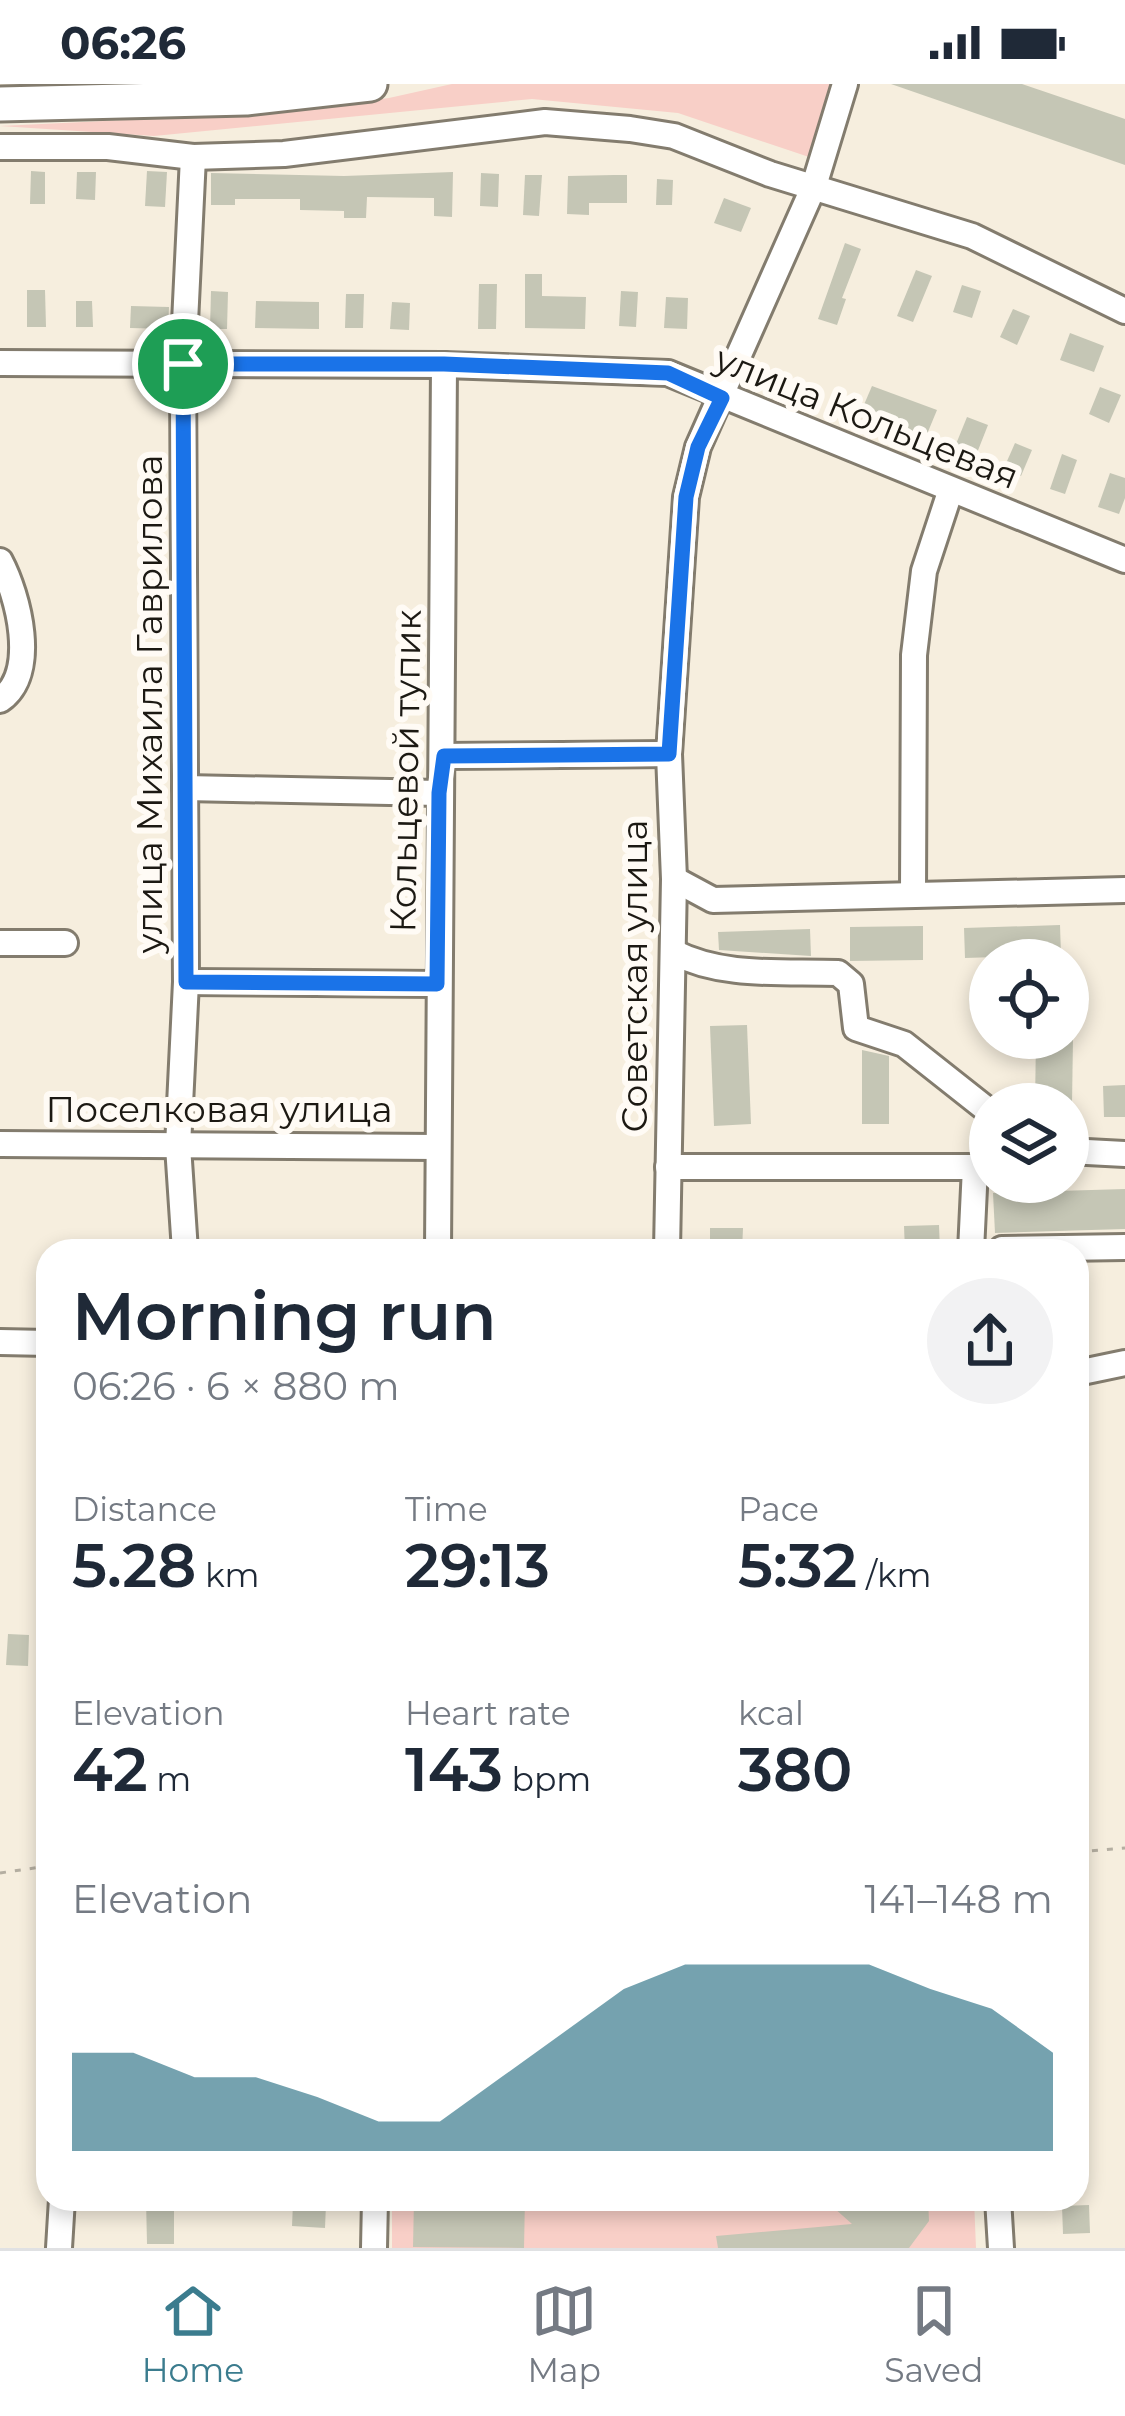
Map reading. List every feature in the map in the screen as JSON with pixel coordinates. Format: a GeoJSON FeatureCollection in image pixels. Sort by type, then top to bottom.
{"type":"FeatureCollection","features":[{"type":"Feature","properties":{"kind":"highway"},"geometry":{"type":"LineString","coordinates":[[0,104],[246,98],[370,84]]}},
{"type":"Feature","properties":{"kind":"street","name":"Советская улица"},"geometry":{"type":"LineString","coordinates":[[667,1239],[674,879],[669,754],[686,497],[698,447],[814,187],[845,84]]}},
{"type":"Feature","properties":{"kind":"street"},"geometry":{"type":"LineString","coordinates":[[0,147],[108,147],[193,157],[284,154],[545,122],[674,136],[814,187],[972,236],[1125,310]]}},
{"type":"Feature","properties":{"kind":"street","name":"улица Михаила Гаврилова"},"geometry":{"type":"LineString","coordinates":[[184,1239],[178,1146],[186,982],[183,364],[193,157]]}},
{"type":"Feature","properties":{"kind":"street","name":"улица Кольцевая"},"geometry":{"type":"LineString","coordinates":[[0,363],[444,364],[668,373],[1125,560]]}},
{"type":"Feature","properties":{"kind":"street","name":"Кольцевой тупик"},"geometry":{"type":"LineString","coordinates":[[438,1239],[444,364]]}},
{"type":"Feature","properties":{"kind":"street"},"geometry":{"type":"LineString","coordinates":[[914,894],[914,655],[924,571],[950,492]]}},
{"type":"Feature","properties":{"kind":"street"},"geometry":{"type":"LineString","coordinates":[[0,561],[15,591],[23,666],[8,695],[0,700]]}},
{"type":"Feature","properties":{"kind":"street"},"geometry":{"type":"LineString","coordinates":[[444,756],[669,754]]}},
{"type":"Feature","properties":{"kind":"street"},"geometry":{"type":"LineString","coordinates":[[185,788],[439,793]]}},
{"type":"Feature","properties":{"kind":"street"},"geometry":{"type":"LineString","coordinates":[[674,879],[713,900],[1125,890]]}},
{"type":"Feature","properties":{"kind":"street"},"geometry":{"type":"LineString","coordinates":[[0,943],[65,943]]}},
{"type":"Feature","properties":{"kind":"street"},"geometry":{"type":"LineString","coordinates":[[673,952],[694,963],[727,970],[838,973],[851,984],[856,1028],[904,1044],[969,1095]]}},
{"type":"Feature","properties":{"kind":"street"},"geometry":{"type":"LineString","coordinates":[[186,982],[437,984]]}},
{"type":"Feature","properties":{"kind":"street","name":"Поселковая улица"},"geometry":{"type":"LineString","coordinates":[[0,1144],[438,1147]]}},
{"type":"Feature","properties":{"kind":"street"},"geometry":{"type":"LineString","coordinates":[[1089,1151],[1125,1154]]}},
{"type":"Feature","properties":{"kind":"street"},"geometry":{"type":"LineString","coordinates":[[668,1167],[969,1163]]}},
{"type":"Feature","properties":{"kind":"street"},"geometry":{"type":"LineString","coordinates":[[972,1239],[977,1203]]}},
{"type":"Feature","properties":{"kind":"street"},"geometry":{"type":"LineString","coordinates":[[1089,1248],[1125,1247]]}},
{"type":"Feature","properties":{"kind":"street"},"geometry":{"type":"LineString","coordinates":[[0,1342],[36,1343]]}},
{"type":"Feature","properties":{"kind":"street"},"geometry":{"type":"LineString","coordinates":[[1089,1370],[1125,1363]]}},
{"type":"Feature","properties":{"kind":"street"},"geometry":{"type":"LineString","coordinates":[[59,2248],[61,2211]]}},
{"type":"Feature","properties":{"kind":"street"},"geometry":{"type":"LineString","coordinates":[[374,2248],[375,2211]]}},
{"type":"Feature","properties":{"kind":"street"},"geometry":{"type":"LineString","coordinates":[[999,2211],[1001,2248]]}},
{"type":"Feature","properties":{"kind":"path"},"geometry":{"type":"LineString","coordinates":[[1089,1851],[1125,1848]]}},
{"type":"Feature","properties":{"kind":"path"},"geometry":{"type":"LineString","coordinates":[[0,1874],[36,1868]]}},
{"type":"Feature","properties":{"kind":"shaded area"},"geometry":{"type":"Polygon","coordinates":[[[452,84],[831,84],[809,157],[678,113],[532,99],[154,136],[0,126],[272,113],[389,98],[452,84]]]}},
{"type":"Feature","properties":{"kind":"shaded area"},"geometry":{"type":"Polygon","coordinates":[[[392,2211],[974,2211],[976,2248],[392,2248],[392,2211]]]}},
{"type":"Feature","properties":{"kind":"building"},"geometry":{"type":"Polygon","coordinates":[[[891,84],[1022,84],[1125,119],[1125,165],[891,84]]]}},
{"type":"Feature","properties":{"kind":"building"},"geometry":{"type":"Polygon","coordinates":[[[31,171],[45,172],[45,204],[30,204],[31,171]]]}},
{"type":"Feature","properties":{"kind":"building"},"geometry":{"type":"Polygon","coordinates":[[[147,171],[167,172],[165,207],[145,206],[147,171]]]}},
{"type":"Feature","properties":{"kind":"building"},"geometry":{"type":"Polygon","coordinates":[[[77,172],[96,172],[95,200],[76,199],[77,172]]]}},
{"type":"Feature","properties":{"kind":"building"},"geometry":{"type":"Polygon","coordinates":[[[453,172],[452,217],[434,216],[434,198],[367,197],[366,218],[344,218],[344,211],[300,210],[300,199],[235,199],[235,205],[211,205],[211,173],[453,172]]]}},
{"type":"Feature","properties":{"kind":"building"},"geometry":{"type":"Polygon","coordinates":[[[481,173],[499,174],[498,207],[480,206],[481,173]]]}},
{"type":"Feature","properties":{"kind":"building"},"geometry":{"type":"Polygon","coordinates":[[[525,175],[542,175],[539,216],[523,215],[525,175]]]}},
{"type":"Feature","properties":{"kind":"building"},"geometry":{"type":"Polygon","coordinates":[[[627,175],[627,203],[589,203],[589,215],[567,214],[568,176],[627,175]]]}},
{"type":"Feature","properties":{"kind":"building"},"geometry":{"type":"Polygon","coordinates":[[[657,179],[673,180],[672,205],[656,205],[657,179]]]}},
{"type":"Feature","properties":{"kind":"building"},"geometry":{"type":"Polygon","coordinates":[[[724,198],[751,208],[741,232],[714,223],[724,198]]]}},
{"type":"Feature","properties":{"kind":"building"},"geometry":{"type":"Polygon","coordinates":[[[845,243],[861,249],[837,325],[818,319],[845,243]]]}},
{"type":"Feature","properties":{"kind":"building"},"geometry":{"type":"Polygon","coordinates":[[[916,270],[932,276],[913,322],[897,316],[916,270]]]}},
{"type":"Feature","properties":{"kind":"building"},"geometry":{"type":"Polygon","coordinates":[[[525,274],[542,274],[542,296],[586,297],[585,329],[525,328],[525,274]]]}},
{"type":"Feature","properties":{"kind":"building"},"geometry":{"type":"Polygon","coordinates":[[[479,284],[497,284],[496,329],[478,329],[479,284]]]}},
{"type":"Feature","properties":{"kind":"building"},"geometry":{"type":"Polygon","coordinates":[[[962,285],[981,291],[972,318],[953,312],[962,285]]]}},
{"type":"Feature","properties":{"kind":"building"},"geometry":{"type":"Polygon","coordinates":[[[27,290],[45,290],[46,327],[27,327],[27,290]]]}},
{"type":"Feature","properties":{"kind":"building"},"geometry":{"type":"Polygon","coordinates":[[[211,291],[228,292],[227,329],[210,329],[211,291]]]}},
{"type":"Feature","properties":{"kind":"building"},"geometry":{"type":"Polygon","coordinates":[[[621,291],[638,292],[636,327],[619,326],[621,291]]]}},
{"type":"Feature","properties":{"kind":"building"},"geometry":{"type":"Polygon","coordinates":[[[346,294],[364,294],[363,328],[345,328],[346,294]]]}},
{"type":"Feature","properties":{"kind":"building"},"geometry":{"type":"Polygon","coordinates":[[[666,297],[688,298],[687,329],[664,328],[666,297]]]}},
{"type":"Feature","properties":{"kind":"building"},"geometry":{"type":"Polygon","coordinates":[[[76,301],[92,301],[93,327],[76,327],[76,301]]]}},
{"type":"Feature","properties":{"kind":"building"},"geometry":{"type":"Polygon","coordinates":[[[256,301],[319,302],[319,329],[255,328],[256,301]]]}},
{"type":"Feature","properties":{"kind":"building"},"geometry":{"type":"Polygon","coordinates":[[[392,302],[410,303],[409,330],[390,329],[392,302]]]}},
{"type":"Feature","properties":{"kind":"building"},"geometry":{"type":"Polygon","coordinates":[[[131,306],[169,307],[168,329],[130,328],[131,306]]]}},
{"type":"Feature","properties":{"kind":"building"},"geometry":{"type":"Polygon","coordinates":[[[1013,309],[1030,316],[1017,345],[1000,337],[1013,309]]]}},
{"type":"Feature","properties":{"kind":"building"},"geometry":{"type":"Polygon","coordinates":[[[1070,333],[1104,346],[1094,372],[1060,360],[1070,333]]]}},
{"type":"Feature","properties":{"kind":"building"},"geometry":{"type":"Polygon","coordinates":[[[872,386],[937,410],[925,439],[860,414],[872,386]]]}},
{"type":"Feature","properties":{"kind":"building"},"geometry":{"type":"Polygon","coordinates":[[[1100,387],[1121,395],[1109,423],[1089,414],[1100,387]]]}},
{"type":"Feature","properties":{"kind":"building"},"geometry":{"type":"Polygon","coordinates":[[[967,417],[988,425],[975,458],[954,449],[967,417]]]}},
{"type":"Feature","properties":{"kind":"building"},"geometry":{"type":"Polygon","coordinates":[[[1015,443],[1032,450],[1021,476],[1004,468],[1015,443]]]}},
{"type":"Feature","properties":{"kind":"building"},"geometry":{"type":"Polygon","coordinates":[[[1062,454],[1077,460],[1065,494],[1050,489],[1062,454]]]}},
{"type":"Feature","properties":{"kind":"building"},"geometry":{"type":"Polygon","coordinates":[[[1110,473],[1125,478],[1119,514],[1098,507],[1110,473]]]}},
{"type":"Feature","properties":{"kind":"building"},"geometry":{"type":"Polygon","coordinates":[[[1060,925],[1060,939],[969,939],[969,958],[965,958],[964,928],[1060,925]]]}},
{"type":"Feature","properties":{"kind":"building"},"geometry":{"type":"Polygon","coordinates":[[[923,926],[923,960],[850,961],[850,927],[923,926]]]}},
{"type":"Feature","properties":{"kind":"building"},"geometry":{"type":"Polygon","coordinates":[[[810,929],[811,956],[719,950],[718,932],[810,929]]]}},
{"type":"Feature","properties":{"kind":"building"},"geometry":{"type":"Polygon","coordinates":[[[747,1025],[751,1124],[714,1126],[710,1026],[747,1025]]]}},
{"type":"Feature","properties":{"kind":"building"},"geometry":{"type":"Polygon","coordinates":[[[862,1050],[889,1056],[889,1124],[862,1124],[862,1050]]]}},
{"type":"Feature","properties":{"kind":"building"},"geometry":{"type":"Polygon","coordinates":[[[1036,1059],[1073,1059],[1072,1083],[1035,1083],[1036,1059]]]}},
{"type":"Feature","properties":{"kind":"building"},"geometry":{"type":"Polygon","coordinates":[[[1125,1085],[1125,1117],[1104,1117],[1103,1086],[1125,1085]]]}},
{"type":"Feature","properties":{"kind":"building"},"geometry":{"type":"Polygon","coordinates":[[[1125,1189],[1125,1229],[995,1233],[994,1203],[1089,1203],[1089,1190],[1125,1189]]]}},
{"type":"Feature","properties":{"kind":"building"},"geometry":{"type":"Polygon","coordinates":[[[939,1225],[940,1239],[905,1239],[904,1226],[939,1225]]]}},
{"type":"Feature","properties":{"kind":"building"},"geometry":{"type":"Polygon","coordinates":[[[710,1228],[743,1228],[743,1239],[710,1239],[710,1228]]]}},
{"type":"Feature","properties":{"kind":"building"},"geometry":{"type":"Polygon","coordinates":[[[8,1634],[29,1635],[28,1666],[6,1665],[8,1634]]]}},
{"type":"Feature","properties":{"kind":"building"},"geometry":{"type":"Polygon","coordinates":[[[1089,2205],[1090,2233],[1063,2234],[1062,2211],[1089,2211],[1089,2205]]]}},
{"type":"Feature","properties":{"kind":"building"},"geometry":{"type":"Polygon","coordinates":[[[146,2211],[174,2211],[174,2244],[147,2244],[146,2211]]]}},
{"type":"Feature","properties":{"kind":"building"},"geometry":{"type":"Polygon","coordinates":[[[293,2211],[326,2211],[325,2228],[292,2226],[293,2211]]]}},
{"type":"Feature","properties":{"kind":"building"},"geometry":{"type":"Polygon","coordinates":[[[414,2211],[525,2211],[524,2248],[413,2247],[414,2211]]]}},
{"type":"Feature","properties":{"kind":"building"},"geometry":{"type":"Polygon","coordinates":[[[837,2211],[929,2211],[929,2221],[909,2248],[718,2248],[716,2236],[852,2224],[837,2211]]]}},
{"type":"Feature","properties":{"kind":"route"},"geometry":{"type":"LineString","coordinates":[[183,364],[444,364],[668,373],[722,398],[698,447],[686,497],[669,754],[444,756],[439,793],[437,984],[186,982],[183,364]]}}]}
